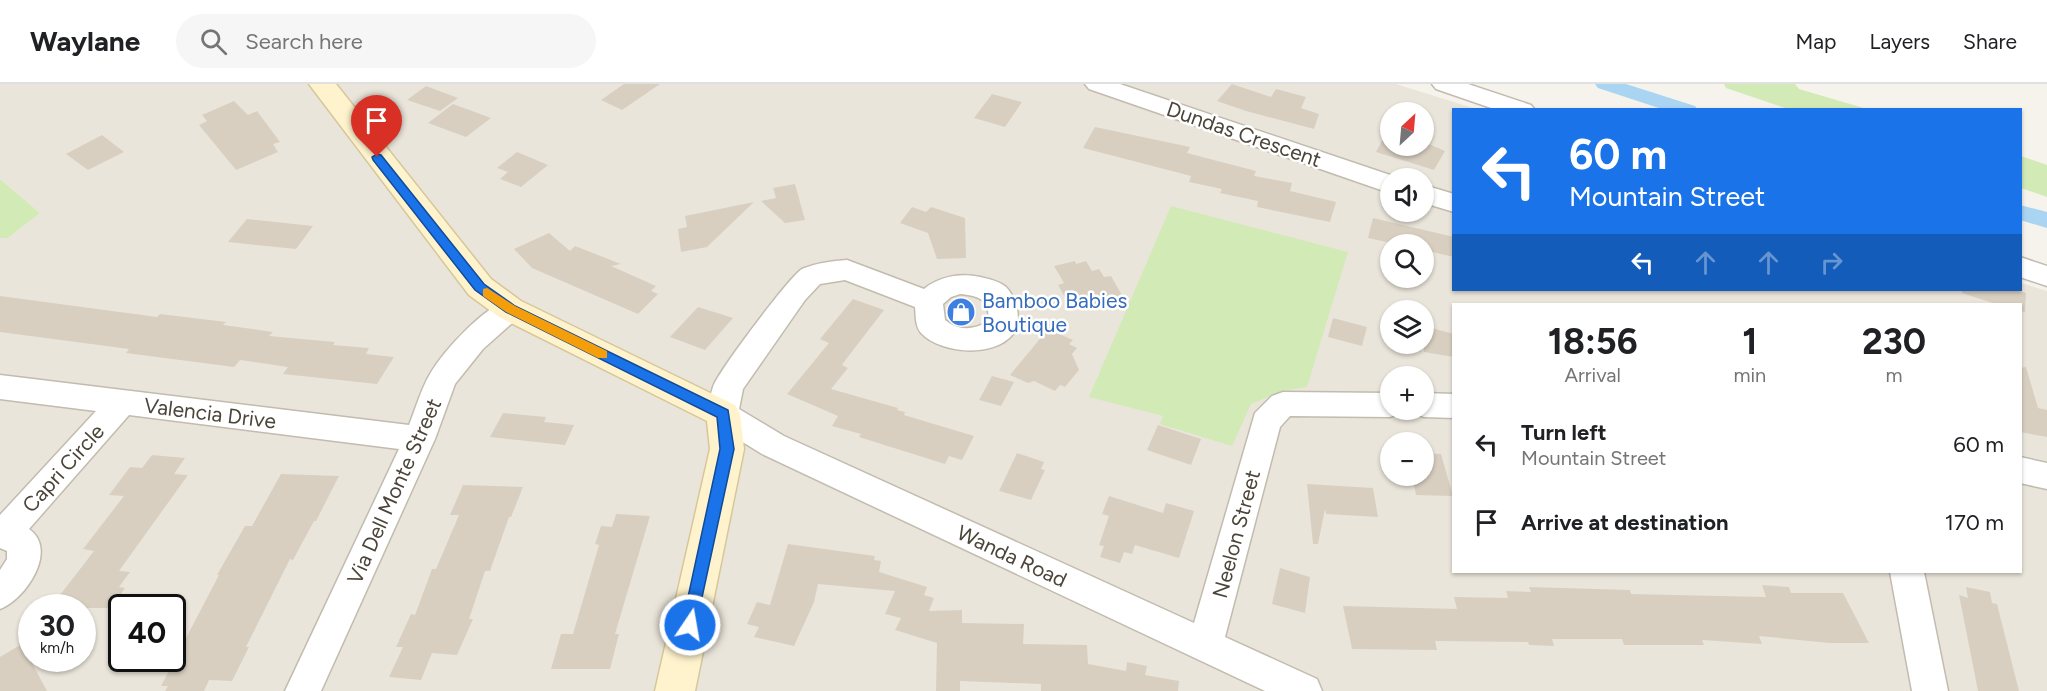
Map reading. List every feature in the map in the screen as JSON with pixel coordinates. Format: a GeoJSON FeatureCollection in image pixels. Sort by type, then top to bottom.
{"type":"FeatureCollection","features":[{"type":"Feature","properties":{"kind":"street"},"geometry":{"type":"LineString","coordinates":[[322,84],[453,256],[480,287],[510,309],[723,414]]}},
{"type":"Feature","properties":{"kind":"street","name":"Dundas Crescent"},"geometry":{"type":"LineString","coordinates":[[1097,84],[1380,181]]}},
{"type":"Feature","properties":{"kind":"street"},"geometry":{"type":"LineString","coordinates":[[1444,84],[1517,108]]}},
{"type":"Feature","properties":{"kind":"street"},"geometry":{"type":"LineString","coordinates":[[1434,197],[1452,202]]}},
{"type":"Feature","properties":{"kind":"street"},"geometry":{"type":"LineString","coordinates":[[2022,268],[2047,276]]}},
{"type":"Feature","properties":{"kind":"street"},"geometry":{"type":"LineString","coordinates":[[675,691],[727,449],[723,414],[728,386],[795,293],[810,277],[829,271],[847,270],[928,301]]}},
{"type":"Feature","properties":{"kind":"street","name":"Via Dell Monte Street"},"geometry":{"type":"LineString","coordinates":[[303,691],[419,439],[442,379],[472,341],[510,309]]}},
{"type":"Feature","properties":{"kind":"street","name":"Valencia Drive"},"geometry":{"type":"LineString","coordinates":[[0,387],[419,439]]}},
{"type":"Feature","properties":{"kind":"street","name":"Capri Circle"},"geometry":{"type":"LineString","coordinates":[[0,594],[19,573],[25,559],[24,547],[17,539],[2,534],[122,402]]}},
{"type":"Feature","properties":{"kind":"street","name":"Neelon Street"},"geometry":{"type":"LineString","coordinates":[[1205,647],[1266,422],[1283,404],[1380,405]]}},
{"type":"Feature","properties":{"kind":"street"},"geometry":{"type":"LineString","coordinates":[[1434,405],[1452,406]]}},
{"type":"Feature","properties":{"kind":"street","name":"Wanda Road"},"geometry":{"type":"LineString","coordinates":[[723,414],[773,445],[1304,691]]}},
{"type":"Feature","properties":{"kind":"street"},"geometry":{"type":"LineString","coordinates":[[2022,470],[2047,476]]}},
{"type":"Feature","properties":{"kind":"street"},"geometry":{"type":"LineString","coordinates":[[1907,573],[1930,691]]}},
{"type":"Feature","properties":{"kind":"shaded area"},"geometry":{"type":"Polygon","coordinates":[[[0,84],[1396,84],[1473,108],[1452,108],[1452,291],[2022,291],[2022,283],[2047,291],[2047,691],[0,691],[0,238],[8,238],[40,213],[0,179],[0,84]]]}},
{"type":"Feature","properties":{"kind":"green space"},"geometry":{"type":"Polygon","coordinates":[[[1724,84],[1795,84],[1799,89],[1864,108],[1785,108],[1726,88],[1724,84]]]}},
{"type":"Feature","properties":{"kind":"green space"},"geometry":{"type":"Polygon","coordinates":[[[2022,156],[2047,165],[2047,197],[2022,188],[2022,156]]]}},
{"type":"Feature","properties":{"kind":"green space"},"geometry":{"type":"Polygon","coordinates":[[[0,179],[40,213],[8,238],[0,238],[0,179]]]}},
{"type":"Feature","properties":{"kind":"green space"},"geometry":{"type":"Polygon","coordinates":[[[1171,206],[1348,252],[1307,387],[1282,391],[1251,404],[1232,446],[1160,424],[1163,416],[1089,397],[1171,206]]]}},
{"type":"Feature","properties":{"kind":"building"},"geometry":{"type":"Polygon","coordinates":[[[624,84],[660,84],[622,110],[601,100],[624,84]]]}},
{"type":"Feature","properties":{"kind":"building"},"geometry":{"type":"Polygon","coordinates":[[[1232,84],[1271,97],[1276,89],[1306,97],[1301,108],[1319,114],[1314,129],[1217,101],[1232,84]]]}},
{"type":"Feature","properties":{"kind":"building"},"geometry":{"type":"Polygon","coordinates":[[[426,86],[458,98],[440,111],[407,100],[426,86]]]}},
{"type":"Feature","properties":{"kind":"building"},"geometry":{"type":"Polygon","coordinates":[[[992,94],[1022,102],[1005,127],[974,118],[992,94]]]}},
{"type":"Feature","properties":{"kind":"building"},"geometry":{"type":"Polygon","coordinates":[[[234,101],[248,115],[257,111],[280,142],[273,144],[278,152],[236,170],[199,125],[207,121],[202,115],[234,101]]]}},
{"type":"Feature","properties":{"kind":"building"},"geometry":{"type":"Polygon","coordinates":[[[453,104],[491,118],[466,137],[428,123],[453,104]]]}},
{"type":"Feature","properties":{"kind":"building"},"geometry":{"type":"Polygon","coordinates":[[[1095,127],[1190,147],[1187,153],[1256,171],[1254,176],[1292,183],[1290,191],[1336,202],[1330,222],[1257,207],[1258,201],[1220,193],[1222,189],[1189,182],[1191,176],[1083,148],[1095,127]]]}},
{"type":"Feature","properties":{"kind":"building"},"geometry":{"type":"Polygon","coordinates":[[[102,135],[124,152],[88,170],[66,154],[102,135]]]}},
{"type":"Feature","properties":{"kind":"building"},"geometry":{"type":"Polygon","coordinates":[[[1434,146],[1445,151],[1434,170],[1434,168],[1389,156],[1434,156],[1434,146]]]}},
{"type":"Feature","properties":{"kind":"building"},"geometry":{"type":"Polygon","coordinates":[[[517,152],[548,165],[521,187],[500,179],[508,172],[497,168],[517,152]]]}},
{"type":"Feature","properties":{"kind":"building"},"geometry":{"type":"Polygon","coordinates":[[[795,184],[805,220],[785,223],[761,201],[776,198],[773,188],[795,184]]]}},
{"type":"Feature","properties":{"kind":"building"},"geometry":{"type":"Polygon","coordinates":[[[754,202],[707,247],[681,252],[678,229],[687,227],[685,216],[754,202]]]}},
{"type":"Feature","properties":{"kind":"building"},"geometry":{"type":"Polygon","coordinates":[[[912,207],[926,212],[931,207],[965,218],[966,258],[937,259],[928,233],[900,223],[912,207]]]}},
{"type":"Feature","properties":{"kind":"building"},"geometry":{"type":"Polygon","coordinates":[[[1373,218],[1380,220],[1380,222],[1390,222],[1452,237],[1452,257],[1434,252],[1434,234],[1380,234],[1380,241],[1368,238],[1373,218]]]}},
{"type":"Feature","properties":{"kind":"building"},"geometry":{"type":"Polygon","coordinates":[[[247,219],[313,226],[296,249],[228,242],[247,219]]]}},
{"type":"Feature","properties":{"kind":"building"},"geometry":{"type":"Polygon","coordinates":[[[549,233],[570,251],[575,246],[621,264],[611,266],[656,286],[651,291],[658,294],[638,314],[532,268],[514,249],[549,233]]]}},
{"type":"Feature","properties":{"kind":"building"},"geometry":{"type":"Polygon","coordinates":[[[1075,261],[1076,264],[1086,261],[1092,271],[1099,269],[1104,277],[1111,276],[1123,297],[1072,310],[1058,285],[1064,283],[1054,266],[1075,261]]]}},
{"type":"Feature","properties":{"kind":"building"},"geometry":{"type":"Polygon","coordinates":[[[1962,291],[2019,291],[2026,293],[2025,312],[2022,311],[2022,303],[1993,303],[1962,293],[1962,291]]]}},
{"type":"Feature","properties":{"kind":"building"},"geometry":{"type":"Polygon","coordinates":[[[0,296],[157,317],[160,314],[226,322],[223,325],[273,332],[269,336],[335,342],[333,345],[369,348],[366,354],[394,357],[377,384],[283,374],[288,367],[240,360],[234,367],[126,353],[129,349],[0,332],[0,296]]]}},
{"type":"Feature","properties":{"kind":"building"},"geometry":{"type":"Polygon","coordinates":[[[853,299],[884,310],[842,365],[848,368],[831,389],[898,408],[897,410],[905,412],[904,415],[974,436],[962,460],[949,456],[945,464],[859,437],[861,434],[832,426],[838,416],[787,394],[829,343],[820,339],[853,299]]]}},
{"type":"Feature","properties":{"kind":"building"},"geometry":{"type":"Polygon","coordinates":[[[698,307],[733,318],[705,350],[670,337],[698,307]]]}},
{"type":"Feature","properties":{"kind":"building"},"geometry":{"type":"Polygon","coordinates":[[[1333,318],[1367,327],[1362,346],[1328,337],[1333,318]]]}},
{"type":"Feature","properties":{"kind":"building"},"geometry":{"type":"Polygon","coordinates":[[[1048,329],[1073,340],[1069,344],[1077,348],[1072,354],[1079,370],[1065,387],[1060,385],[1055,391],[1034,381],[1028,383],[1010,375],[1048,329]]]}},
{"type":"Feature","properties":{"kind":"building"},"geometry":{"type":"Polygon","coordinates":[[[1434,329],[1452,333],[1452,357],[1434,354],[1434,329]]]}},
{"type":"Feature","properties":{"kind":"building"},"geometry":{"type":"Polygon","coordinates":[[[2026,367],[2038,408],[2047,410],[2047,437],[2022,432],[2022,368],[2026,367]]]}},
{"type":"Feature","properties":{"kind":"building"},"geometry":{"type":"Polygon","coordinates":[[[992,376],[1014,382],[1001,406],[979,400],[992,376]]]}},
{"type":"Feature","properties":{"kind":"building"},"geometry":{"type":"Polygon","coordinates":[[[503,413],[546,417],[544,422],[574,425],[565,445],[490,437],[503,413]]]}},
{"type":"Feature","properties":{"kind":"building"},"geometry":{"type":"Polygon","coordinates":[[[1158,425],[1201,439],[1191,465],[1147,450],[1158,425]]]}},
{"type":"Feature","properties":{"kind":"building"},"geometry":{"type":"Polygon","coordinates":[[[1017,453],[1044,462],[1041,469],[1045,470],[1031,500],[999,491],[1017,453]]]}},
{"type":"Feature","properties":{"kind":"building"},"geometry":{"type":"Polygon","coordinates":[[[1434,454],[1441,454],[1452,496],[1416,495],[1414,486],[1434,486],[1434,454]]]}},
{"type":"Feature","properties":{"kind":"building"},"geometry":{"type":"Polygon","coordinates":[[[152,455],[185,458],[174,474],[188,475],[119,571],[130,572],[119,587],[125,588],[121,594],[108,594],[108,608],[96,608],[96,594],[61,594],[94,551],[83,549],[124,496],[109,495],[130,467],[142,468],[152,455]]]}},
{"type":"Feature","properties":{"kind":"building"},"geometry":{"type":"Polygon","coordinates":[[[281,474],[339,476],[293,560],[290,559],[246,647],[249,647],[232,681],[209,680],[204,691],[165,691],[168,686],[161,686],[168,672],[186,672],[186,638],[219,575],[217,575],[245,526],[252,526],[281,474]]]}},
{"type":"Feature","properties":{"kind":"building"},"geometry":{"type":"Polygon","coordinates":[[[1307,484],[1373,488],[1378,517],[1326,514],[1325,509],[1318,544],[1313,544],[1307,484]]]}},
{"type":"Feature","properties":{"kind":"building"},"geometry":{"type":"Polygon","coordinates":[[[463,485],[523,487],[511,517],[509,517],[490,571],[485,571],[469,619],[473,619],[457,655],[432,653],[421,680],[389,677],[403,647],[396,647],[411,614],[415,615],[432,569],[436,569],[459,515],[450,515],[463,485]]]}},
{"type":"Feature","properties":{"kind":"building"},"geometry":{"type":"Polygon","coordinates":[[[1109,496],[1163,513],[1166,503],[1194,511],[1179,558],[1135,545],[1132,554],[1124,552],[1120,563],[1100,557],[1104,546],[1099,545],[1109,516],[1102,514],[1109,496]]]}},
{"type":"Feature","properties":{"kind":"building"},"geometry":{"type":"Polygon","coordinates":[[[616,514],[650,516],[615,634],[619,634],[610,669],[551,669],[561,634],[573,634],[599,545],[595,544],[601,526],[612,527],[616,514]]]}},
{"type":"Feature","properties":{"kind":"building"},"geometry":{"type":"Polygon","coordinates":[[[788,544],[875,556],[874,560],[881,561],[879,572],[927,587],[924,595],[934,598],[929,611],[962,610],[962,623],[1024,624],[1023,644],[1087,645],[1088,664],[1126,671],[1127,662],[1147,666],[1145,675],[1179,681],[1178,691],[1041,691],[1041,684],[960,681],[960,691],[936,691],[937,643],[895,630],[901,618],[885,614],[895,591],[818,584],[814,602],[794,646],[754,637],[759,627],[747,624],[757,602],[770,605],[788,544]]]}},
{"type":"Feature","properties":{"kind":"building"},"geometry":{"type":"Polygon","coordinates":[[[1280,568],[1310,577],[1305,613],[1272,604],[1280,568]]]}},
{"type":"Feature","properties":{"kind":"building"},"geometry":{"type":"Polygon","coordinates":[[[1762,585],[1789,587],[1791,593],[1843,593],[1869,643],[1829,643],[1759,636],[1762,644],[1702,640],[1704,645],[1624,645],[1622,639],[1552,639],[1554,646],[1529,645],[1528,642],[1435,641],[1437,650],[1352,649],[1343,606],[1457,609],[1454,597],[1508,598],[1506,591],[1531,592],[1529,587],[1630,590],[1631,594],[1766,597],[1762,585]]]}},
{"type":"Feature","properties":{"kind":"building"},"geometry":{"type":"Polygon","coordinates":[[[1966,587],[1990,592],[1992,603],[1997,604],[2019,691],[1978,691],[1959,595],[1968,598],[1966,587]]]}},
{"type":"Feature","properties":{"kind":"building"},"geometry":{"type":"Polygon","coordinates":[[[18,646],[18,672],[37,672],[47,691],[0,691],[0,657],[18,646]]]}},
{"type":"Feature","properties":{"kind":"waterway"},"geometry":{"type":"LineString","coordinates":[[1605,84],[1682,108]]}},
{"type":"Feature","properties":{"kind":"waterway"},"geometry":{"type":"LineString","coordinates":[[2022,213],[2047,220]]}},
{"type":"Feature","properties":{"kind":"slow traffic"},"geometry":{"type":"LineString","coordinates":[[487,292],[510,309],[602,354]]}},
{"type":"Feature","properties":{"kind":"place","name":"Bamboo Babies Boutique"},"geometry":{"type":"Point","coordinates":[961,312]}},
{"type":"Feature","properties":{"kind":"route"},"geometry":{"type":"LineString","coordinates":[[377,157],[453,256],[480,287],[510,309],[723,414],[727,449],[690,625]]}}]}
